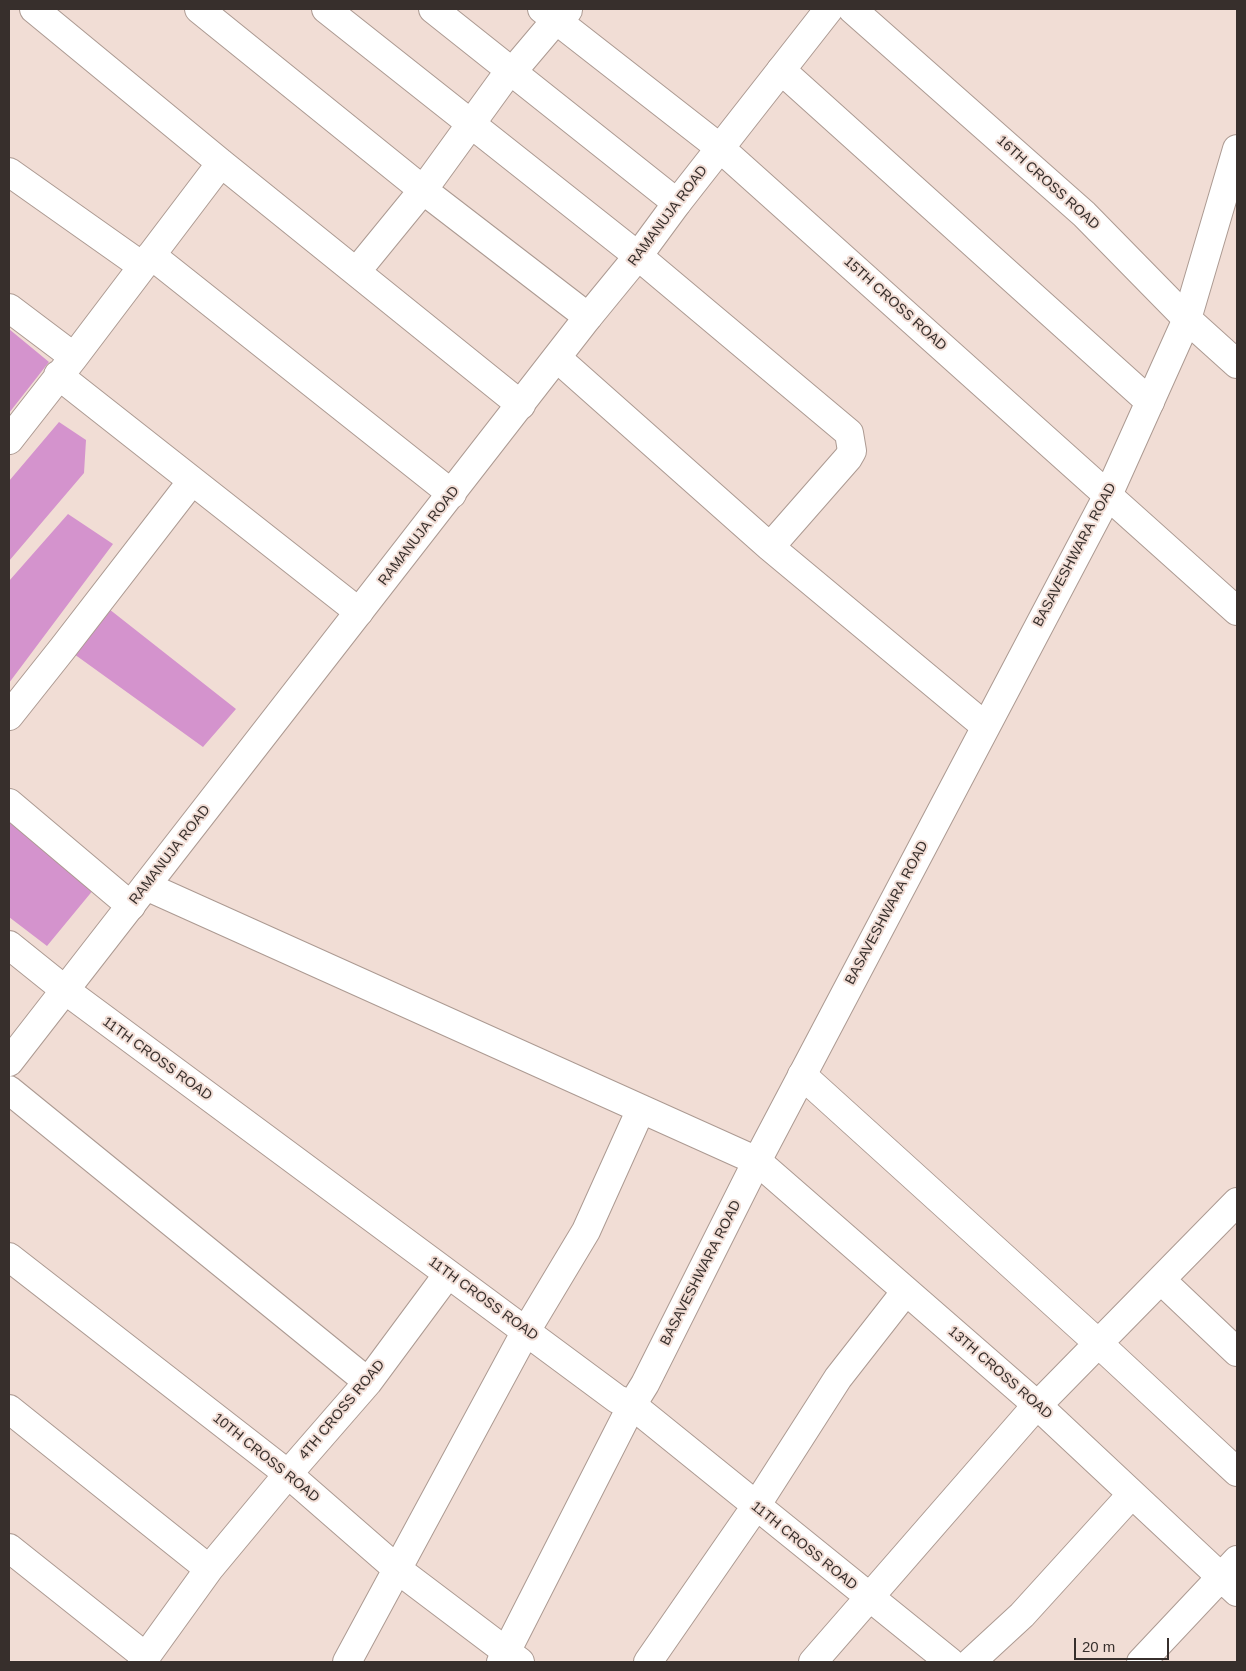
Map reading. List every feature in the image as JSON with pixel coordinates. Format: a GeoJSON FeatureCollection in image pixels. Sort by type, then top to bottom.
{"type":"FeatureCollection","features":[{"type":"Feature","properties":{"kind":"street"},"geometry":{"type":"LineString","coordinates":[[34,9],[221,163],[521,405]]}},
{"type":"Feature","properties":{"kind":"street"},"geometry":{"type":"LineString","coordinates":[[199,9],[423,190],[588,317]]}},
{"type":"Feature","properties":{"kind":"street"},"geometry":{"type":"LineString","coordinates":[[326,9],[638,256],[849,433],[852,451],[848,458],[770,547]]}},
{"type":"Feature","properties":{"kind":"street"},"geometry":{"type":"LineString","coordinates":[[433,9],[677,203]]}},
{"type":"Feature","properties":{"kind":"street","name":"RAMANUJA ROAD"},"geometry":{"type":"LineString","coordinates":[[9,1062],[588,317],[638,256],[828,9]]}},
{"type":"Feature","properties":{"kind":"street","name":"16TH CROSS ROAD"},"geometry":{"type":"LineString","coordinates":[[852,9],[1084,214],[1187,319],[1237,364]]}},
{"type":"Feature","properties":{"kind":"street"},"geometry":{"type":"LineString","coordinates":[[356,272],[423,190],[510,70],[512,72],[556,20],[556,13]]}},
{"type":"Feature","properties":{"kind":"street","name":"15TH CROSS ROAD"},"geometry":{"type":"LineString","coordinates":[[556,13],[720,148],[1237,611]]}},
{"type":"Feature","properties":{"kind":"street"},"geometry":{"type":"LineString","coordinates":[[781,70],[1150,402]]}},
{"type":"Feature","properties":{"kind":"street","name":"BASAVESHWARA ROAD"},"geometry":{"type":"LineString","coordinates":[[509,1659],[632,1405],[645,1384],[757,1161],[1108,495],[1187,319],[1237,149]]}},
{"type":"Feature","properties":{"kind":"street"},"geometry":{"type":"LineString","coordinates":[[9,440],[221,163]]}},
{"type":"Feature","properties":{"kind":"street"},"geometry":{"type":"LineString","coordinates":[[9,172],[146,261],[452,494]]}},
{"type":"Feature","properties":{"kind":"street"},"geometry":{"type":"LineString","coordinates":[[9,308],[66,366],[192,480],[359,612]]}},
{"type":"Feature","properties":{"kind":"street"},"geometry":{"type":"LineString","coordinates":[[557,358],[770,547],[985,726]]}},
{"type":"Feature","properties":{"kind":"street"},"geometry":{"type":"LineString","coordinates":[[9,716],[192,480]]}},
{"type":"Feature","properties":{"kind":"street","name":"13TH CROSS ROAD"},"geometry":{"type":"LineString","coordinates":[[9,803],[138,896],[641,1109],[757,1161],[1037,1406],[1132,1494],[1232,1576]]}},
{"type":"Feature","properties":{"kind":"street","name":"11TH CROSS ROAD"},"geometry":{"type":"LineString","coordinates":[[9,945],[65,990],[526,1332],[617,1399],[632,1405],[950,1662]]}},
{"type":"Feature","properties":{"kind":"street"},"geometry":{"type":"LineString","coordinates":[[802,1075],[1098,1343],[1237,1472]]}},
{"type":"Feature","properties":{"kind":"street"},"geometry":{"type":"LineString","coordinates":[[9,1090],[368,1382]]}},
{"type":"Feature","properties":{"kind":"street"},"geometry":{"type":"LineString","coordinates":[[347,1662],[526,1332],[586,1231],[641,1109]]}},
{"type":"Feature","properties":{"kind":"street"},"geometry":{"type":"LineString","coordinates":[[814,1662],[1037,1406],[1161,1280],[1235,1209]]}},
{"type":"Feature","properties":{"kind":"street","name":"10TH CROSS ROAD"},"geometry":{"type":"LineString","coordinates":[[9,1257],[288,1474],[397,1569],[509,1659]]}},
{"type":"Feature","properties":{"kind":"street","name":"4TH CROSS ROAD"},"geometry":{"type":"LineString","coordinates":[[144,1660],[209,1569],[368,1382],[448,1274]]}},
{"type":"Feature","properties":{"kind":"street"},"geometry":{"type":"LineString","coordinates":[[1161,1280],[1237,1352]]}},
{"type":"Feature","properties":{"kind":"street"},"geometry":{"type":"LineString","coordinates":[[648,1662],[756,1506],[838,1378],[906,1291]]}},
{"type":"Feature","properties":{"kind":"street"},"geometry":{"type":"LineString","coordinates":[[9,1409],[209,1569]]}},
{"type":"Feature","properties":{"kind":"street"},"geometry":{"type":"LineString","coordinates":[[971,1662],[1022,1615],[1132,1494]]}},
{"type":"Feature","properties":{"kind":"street"},"geometry":{"type":"LineString","coordinates":[[9,1548],[144,1660]]}},
{"type":"Feature","properties":{"kind":"street"},"geometry":{"type":"LineString","coordinates":[[1142,1662],[1232,1576]]}},
{"type":"Feature","properties":{"kind":"building"},"geometry":{"type":"Polygon","coordinates":[[[9,329],[49,362],[9,413],[9,329]]]}},
{"type":"Feature","properties":{"kind":"building"},"geometry":{"type":"Polygon","coordinates":[[[59,422],[86,440],[84,473],[9,561],[9,481],[59,422]]]}},
{"type":"Feature","properties":{"kind":"building"},"geometry":{"type":"Polygon","coordinates":[[[68,514],[113,544],[9,683],[9,581],[68,514]]]}},
{"type":"Feature","properties":{"kind":"building"},"geometry":{"type":"Polygon","coordinates":[[[109,609],[236,709],[203,747],[74,654],[109,609]]]}},
{"type":"Feature","properties":{"kind":"building"},"geometry":{"type":"Polygon","coordinates":[[[9,817],[94,889],[47,946],[9,917],[9,817]]]}}]}
